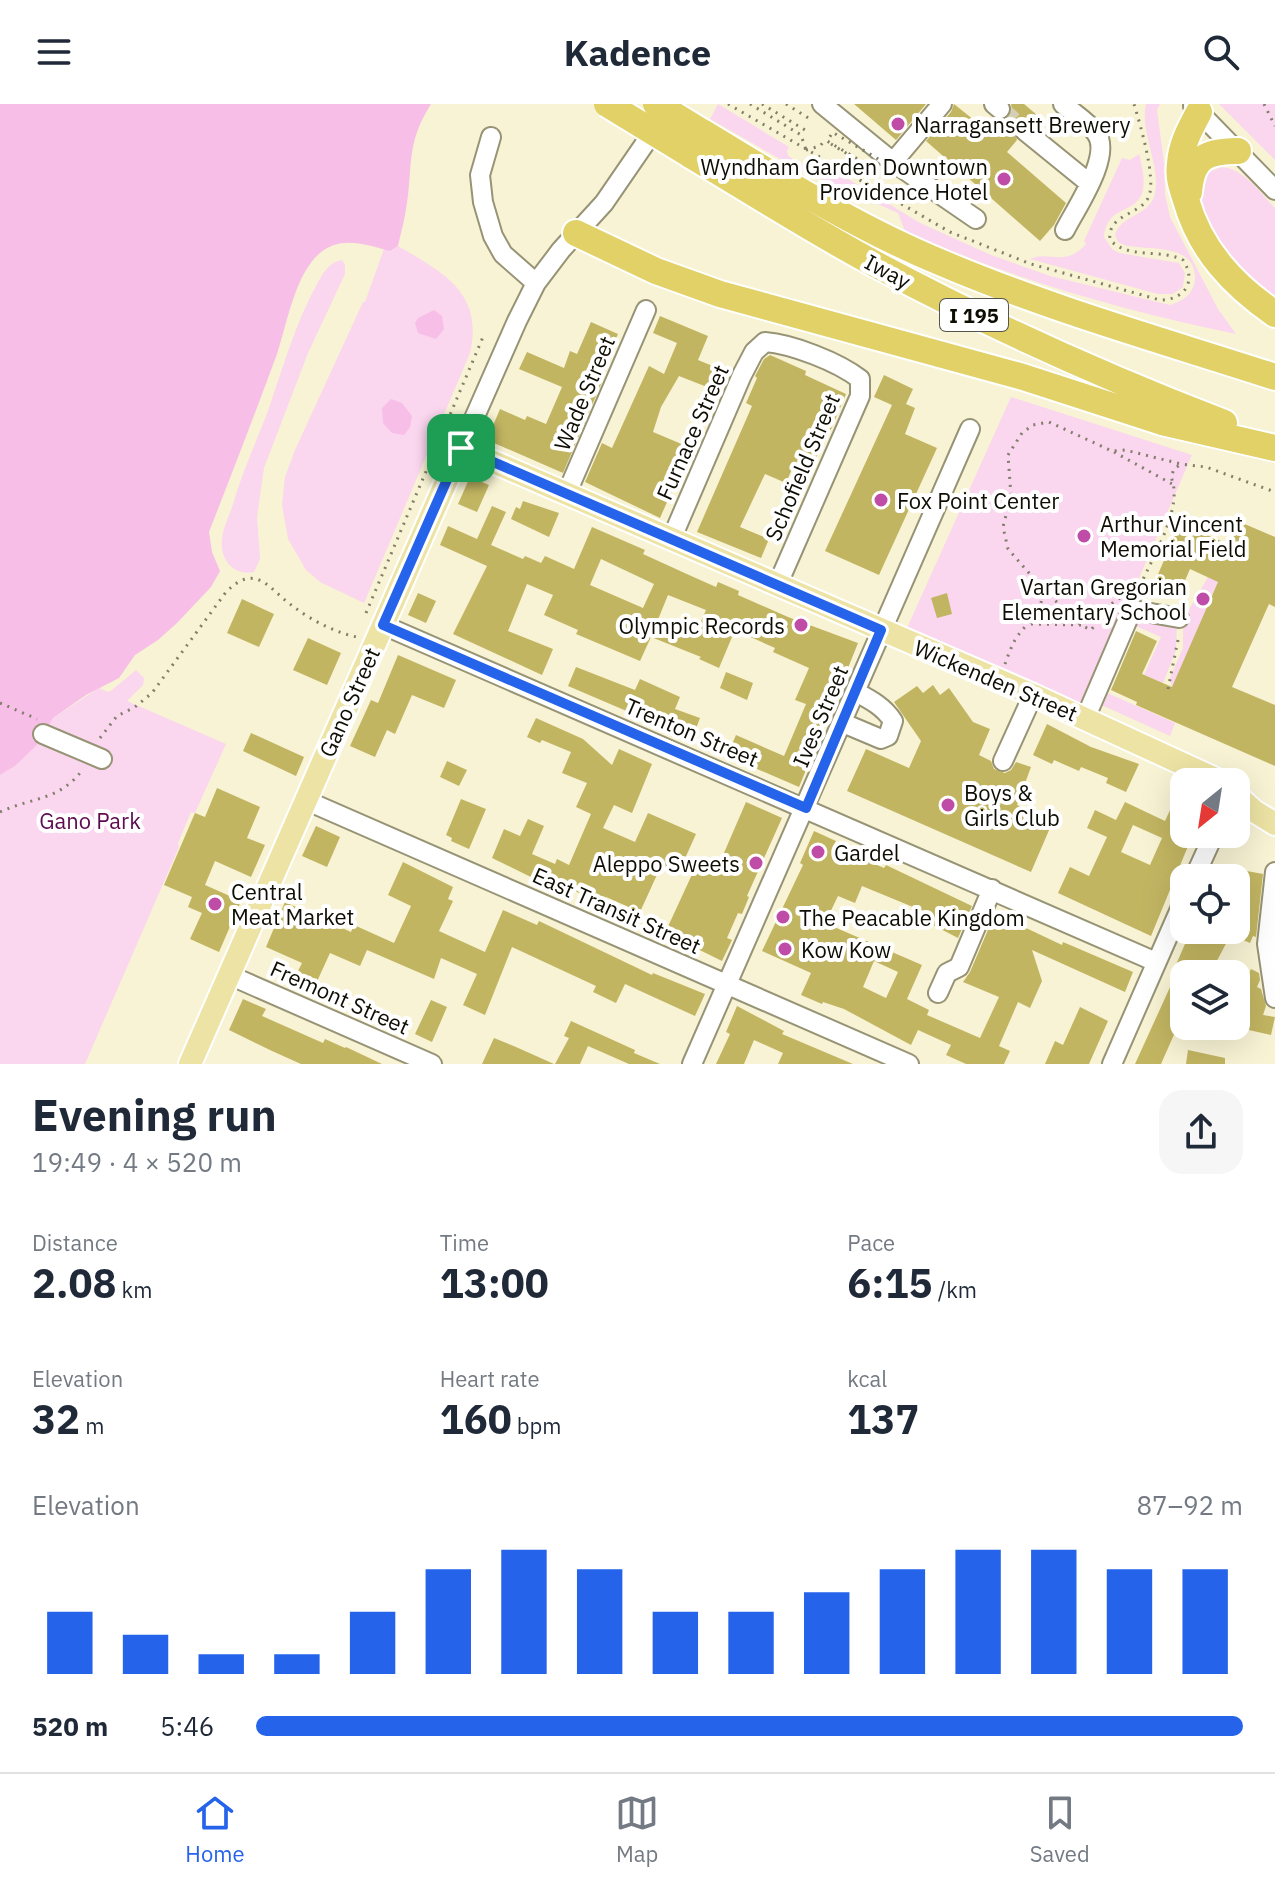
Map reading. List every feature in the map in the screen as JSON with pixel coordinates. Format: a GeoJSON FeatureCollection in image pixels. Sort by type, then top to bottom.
{"type":"FeatureCollection","features":[{"type":"Feature","properties":{"kind":"highway","name":"Iway"},"geometry":{"type":"LineString","coordinates":[[607,104],[696,143],[941,263],[1030,297],[1275,376]]}},
{"type":"Feature","properties":{"kind":"highway","name":"Iway"},"geometry":{"type":"LineString","coordinates":[[656,104],[696,143],[862,257],[985,320],[1102,374],[1275,442]]}},
{"type":"Feature","properties":{"kind":"highway"},"geometry":{"type":"LineString","coordinates":[[1195,108],[1183,145],[1179,177],[1200,238],[1222,269],[1275,314]]}},
{"type":"Feature","properties":{"kind":"highway"},"geometry":{"type":"LineString","coordinates":[[1188,207],[1190,180],[1196,164],[1208,154],[1238,151]]}},
{"type":"Feature","properties":{"kind":"highway"},"geometry":{"type":"LineString","coordinates":[[576,233],[656,271],[720,294],[1023,377],[1162,422],[1275,448]]}},
{"type":"Feature","properties":{"kind":"main road","name":"Wickenden Street"},"geometry":{"type":"LineString","coordinates":[[461,448],[1033,695],[1192,768]]}},
{"type":"Feature","properties":{"kind":"main road","name":"Gano Street"},"geometry":{"type":"LineString","coordinates":[[190,1064],[461,448]]}},
{"type":"Feature","properties":{"kind":"main road"},"geometry":{"type":"LineString","coordinates":[[1250,807],[1275,824]]}},
{"type":"Feature","properties":{"kind":"street","name":"Gano Street"},"geometry":{"type":"LineString","coordinates":[[461,448],[536,283],[604,203],[672,104]]}},
{"type":"Feature","properties":{"kind":"street"},"geometry":{"type":"LineString","coordinates":[[822,104],[893,162],[976,219]]}},
{"type":"Feature","properties":{"kind":"street"},"geometry":{"type":"LineString","coordinates":[[893,162],[942,104]]}},
{"type":"Feature","properties":{"kind":"street"},"geometry":{"type":"LineString","coordinates":[[1063,104],[1097,134],[1101,145],[1100,163],[1065,230]]}},
{"type":"Feature","properties":{"kind":"street"},"geometry":{"type":"LineString","coordinates":[[1195,108],[1275,190]]}},
{"type":"Feature","properties":{"kind":"street"},"geometry":{"type":"LineString","coordinates":[[1025,131],[1089,183]]}},
{"type":"Feature","properties":{"kind":"street"},"geometry":{"type":"LineString","coordinates":[[491,137],[480,175],[483,202],[493,236],[503,254],[536,283]]}},
{"type":"Feature","properties":{"kind":"street","name":"Wade Street"},"geometry":{"type":"LineString","coordinates":[[566,495],[646,310]]}},
{"type":"Feature","properties":{"kind":"street","name":"Schofield Street"},"geometry":{"type":"LineString","coordinates":[[759,346],[765,342],[776,343],[836,365],[860,379],[861,386],[860,396],[777,586]]}},
{"type":"Feature","properties":{"kind":"street","name":"Furnace Street"},"geometry":{"type":"LineString","coordinates":[[671,540],[742,375],[759,346]]}},
{"type":"Feature","properties":{"kind":"street","name":"Ives Street"},"geometry":{"type":"LineString","coordinates":[[692,1064],[970,429]]}},
{"type":"Feature","properties":{"kind":"street"},"geometry":{"type":"LineString","coordinates":[[1085,719],[1131,612],[1179,618]]}},
{"type":"Feature","properties":{"kind":"street","name":"Trenton Street"},"geometry":{"type":"LineString","coordinates":[[383,625],[1156,962]]}},
{"type":"Feature","properties":{"kind":"street"},"geometry":{"type":"LineString","coordinates":[[843,723],[881,739],[888,736],[892,729],[893,721],[888,713],[856,692]]}},
{"type":"Feature","properties":{"kind":"street"},"geometry":{"type":"LineString","coordinates":[[1003,761],[1033,695]]}},
{"type":"Feature","properties":{"kind":"street"},"geometry":{"type":"LineString","coordinates":[[41,727],[95,755]]}},
{"type":"Feature","properties":{"kind":"street","name":"East Transit Street"},"geometry":{"type":"LineString","coordinates":[[305,800],[909,1064]]}},
{"type":"Feature","properties":{"kind":"street"},"geometry":{"type":"LineString","coordinates":[[1275,872],[1267,944],[1275,998]]}},
{"type":"Feature","properties":{"kind":"street"},"geometry":{"type":"LineString","coordinates":[[938,993],[947,973],[959,967],[992,889]]}},
{"type":"Feature","properties":{"kind":"street"},"geometry":{"type":"LineString","coordinates":[[1112,1064],[1170,931]]}},
{"type":"Feature","properties":{"kind":"street","name":"Fremont Street"},"geometry":{"type":"LineString","coordinates":[[229,975],[432,1064]]}},
{"type":"Feature","properties":{"kind":"path"},"geometry":{"type":"LineString","coordinates":[[728,104],[806,150],[820,146],[824,139],[874,170],[880,160],[832,132]]}},
{"type":"Feature","properties":{"kind":"path"},"geometry":{"type":"LineString","coordinates":[[750,104],[801,135],[806,150]]}},
{"type":"Feature","properties":{"kind":"path"},"geometry":{"type":"LineString","coordinates":[[762,104],[805,130],[801,135]]}},
{"type":"Feature","properties":{"kind":"path"},"geometry":{"type":"LineString","coordinates":[[1264,104],[1275,126]]}},
{"type":"Feature","properties":{"kind":"path"},"geometry":{"type":"LineString","coordinates":[[368,605],[483,337]]}},
{"type":"Feature","properties":{"kind":"path"},"geometry":{"type":"LineString","coordinates":[[1174,485],[1112,451],[1049,422],[1033,425],[1022,433],[1008,455],[1011,496],[1003,519],[1004,539],[1008,549],[1042,588],[1081,625],[1091,630],[1111,604],[1138,589],[1171,516],[1174,485],[1172,473],[1181,464]]}},
{"type":"Feature","properties":{"kind":"path"},"geometry":{"type":"LineString","coordinates":[[1112,451],[1125,450],[1206,467],[1275,492]]}},
{"type":"Feature","properties":{"kind":"path"},"geometry":{"type":"LineString","coordinates":[[0,812],[61,791],[74,781],[95,755],[114,719],[152,693],[226,592],[243,579],[258,579],[267,583],[299,611],[352,637],[359,637]]}},
{"type":"Feature","properties":{"kind":"path"},"geometry":{"type":"LineString","coordinates":[[998,680],[1014,641],[1031,624],[1042,604],[1042,588]]}},
{"type":"Feature","properties":{"kind":"path"},"geometry":{"type":"LineString","coordinates":[[1168,689],[1169,675],[1179,646],[1179,618]]}},
{"type":"Feature","properties":{"kind":"path"},"geometry":{"type":"LineString","coordinates":[[1031,624],[1081,625]]}},
{"type":"Feature","properties":{"kind":"path"},"geometry":{"type":"LineString","coordinates":[[0,703],[41,727]]}},
{"type":"Feature","properties":{"kind":"green space"},"geometry":{"type":"Polygon","coordinates":[[[718,104],[789,147],[788,156],[807,167],[813,166],[817,160],[920,223],[991,255],[1050,276],[1170,305],[1183,299],[1192,289],[1195,279],[1188,259],[1169,250],[1124,245],[1118,242],[1115,235],[1123,223],[1146,208],[1154,197],[1156,174],[1145,115],[1146,104],[1160,104],[1157,110],[1170,217],[1218,309],[1236,334],[1068,292],[985,264],[905,231],[898,213],[794,167],[710,119],[718,104]]]}},
{"type":"Feature","properties":{"kind":"green space"},"geometry":{"type":"Polygon","coordinates":[[[1219,104],[1275,104],[1275,160],[1219,104]]]}},
{"type":"Feature","properties":{"kind":"green space"},"geometry":{"type":"Polygon","coordinates":[[[1139,154],[1143,192],[1138,201],[1107,224],[1104,237],[1119,253],[1179,263],[1185,273],[1183,287],[1173,294],[1158,294],[1030,259],[1064,257],[1086,244],[1084,241],[1122,158],[1130,160],[1139,154]]]}},
{"type":"Feature","properties":{"kind":"green space"},"geometry":{"type":"Polygon","coordinates":[[[1221,167],[1244,176],[1275,208],[1275,302],[1213,241],[1199,200],[1203,175],[1221,167]]]}},
{"type":"Feature","properties":{"kind":"green space"},"geometry":{"type":"Polygon","coordinates":[[[398,246],[430,265],[456,286],[471,314],[473,332],[470,353],[364,603],[320,582],[306,570],[288,539],[282,505],[285,477],[295,450],[365,302],[384,249],[390,251],[398,246]]]}},
{"type":"Feature","properties":{"kind":"green space"},"geometry":{"type":"Polygon","coordinates":[[[342,260],[345,274],[308,353],[264,468],[257,517],[260,559],[254,572],[239,571],[229,564],[223,553],[225,526],[303,313],[324,272],[333,263],[342,260]]]}},
{"type":"Feature","properties":{"kind":"green space"},"geometry":{"type":"Polygon","coordinates":[[[1011,397],[1192,455],[1084,706],[907,628],[1011,397]]]}},
{"type":"Feature","properties":{"kind":"green space"},"geometry":{"type":"Polygon","coordinates":[[[1208,577],[1218,582],[1172,689],[1170,678],[1183,648],[1183,620],[1208,577]]]}},
{"type":"Feature","properties":{"kind":"green space"},"geometry":{"type":"Polygon","coordinates":[[[1145,620],[1177,620],[1176,650],[1163,683],[1144,675],[1161,637],[1131,624],[1145,620]]]}},
{"type":"Feature","properties":{"kind":"green space","name":"Gano Park"},"geometry":{"type":"Polygon","coordinates":[[[136,670],[144,678],[143,685],[127,701],[226,744],[195,813],[191,812],[179,847],[85,1064],[0,1064],[0,775],[15,766],[37,745],[53,718],[99,688],[108,692],[112,690],[136,670]]]}},
{"type":"Feature","properties":{"kind":"green space"},"geometry":{"type":"Polygon","coordinates":[[[1105,692],[1175,723],[1170,736],[1097,703],[1105,692]]]}},
{"type":"Feature","properties":{"kind":"shaded area"},"geometry":{"type":"Polygon","coordinates":[[[0,104],[431,104],[413,146],[408,199],[398,246],[390,251],[354,243],[337,244],[311,262],[298,286],[277,354],[209,532],[212,552],[220,571],[211,587],[158,640],[135,655],[119,678],[86,695],[53,718],[37,745],[15,766],[0,775],[0,104]]]}},
{"type":"Feature","properties":{"kind":"shaded area"},"geometry":{"type":"Polygon","coordinates":[[[434,310],[442,316],[444,329],[436,339],[418,333],[415,323],[418,318],[434,310]]]}},
{"type":"Feature","properties":{"kind":"shaded area"},"geometry":{"type":"Polygon","coordinates":[[[391,399],[402,403],[412,416],[410,427],[404,435],[392,433],[383,423],[382,408],[391,399]]]}},
{"type":"Feature","properties":{"kind":"building","name":"Narragansett Brewery"},"geometry":{"type":"Polygon","coordinates":[[[854,104],[926,104],[896,140],[854,104]]]}},
{"type":"Feature","properties":{"kind":"building","name":"Wyndham Garden Downtown Providence Hotel"},"geometry":{"type":"Polygon","coordinates":[[[954,104],[984,128],[992,118],[999,121],[1009,117],[1011,104],[1024,104],[1037,115],[1032,122],[1026,119],[1016,123],[1013,130],[1017,140],[1007,152],[1066,203],[1054,225],[1040,241],[926,141],[951,112],[954,104]]]}},
{"type":"Feature","properties":{"kind":"building"},"geometry":{"type":"Polygon","coordinates":[[[660,316],[708,336],[698,360],[720,369],[712,389],[679,376],[661,407],[653,432],[691,448],[660,518],[585,482],[602,443],[612,448],[649,366],[664,374],[677,343],[653,333],[660,316]]]}},
{"type":"Feature","properties":{"kind":"building"},"geometry":{"type":"Polygon","coordinates":[[[591,322],[618,334],[600,373],[605,375],[563,473],[487,440],[500,409],[525,420],[527,416],[546,424],[562,387],[519,369],[527,352],[564,368],[570,351],[577,354],[591,322]]]}},
{"type":"Feature","properties":{"kind":"building"},"geometry":{"type":"Polygon","coordinates":[[[770,355],[846,394],[811,469],[795,462],[786,483],[765,474],[740,527],[769,539],[761,558],[697,532],[752,406],[746,403],[757,378],[755,376],[764,359],[770,355]]]}},
{"type":"Feature","properties":{"kind":"building","name":"Fox Point Center"},"geometry":{"type":"Polygon","coordinates":[[[884,375],[913,389],[906,404],[915,408],[905,434],[937,448],[879,575],[825,551],[892,405],[874,397],[884,375]]]}},
{"type":"Feature","properties":{"kind":"building"},"geometry":{"type":"Polygon","coordinates":[[[470,477],[489,485],[477,512],[458,504],[470,477]]]}},
{"type":"Feature","properties":{"kind":"building"},"geometry":{"type":"Polygon","coordinates":[[[523,501],[559,513],[549,537],[511,519],[516,507],[520,509],[523,501]]]}},
{"type":"Feature","properties":{"kind":"building"},"geometry":{"type":"Polygon","coordinates":[[[492,506],[506,512],[491,545],[523,559],[525,556],[541,563],[545,556],[574,569],[592,527],[716,587],[718,582],[739,591],[738,595],[788,617],[858,643],[799,787],[727,756],[736,735],[784,756],[806,704],[795,700],[809,668],[735,630],[719,668],[699,659],[701,657],[651,637],[640,661],[576,634],[578,630],[544,615],[553,595],[527,584],[508,631],[553,649],[542,675],[453,634],[487,566],[440,545],[448,526],[477,539],[492,506]],[[601,559],[590,585],[643,608],[654,584],[601,559]],[[668,595],[657,622],[694,637],[706,610],[668,595]]]}},
{"type":"Feature","properties":{"kind":"building"},"geometry":{"type":"Polygon","coordinates":[[[1240,522],[1275,537],[1275,607],[1269,604],[1232,687],[1275,705],[1275,766],[1136,705],[1137,702],[1111,690],[1136,631],[1157,641],[1142,674],[1172,687],[1218,582],[1190,569],[1178,597],[1153,586],[1180,523],[1230,545],[1240,522]]]}},
{"type":"Feature","properties":{"kind":"building"},"geometry":{"type":"Polygon","coordinates":[[[418,593],[436,601],[426,623],[408,615],[418,593]]]}},
{"type":"Feature","properties":{"kind":"building"},"geometry":{"type":"Polygon","coordinates":[[[947,593],[952,614],[937,618],[931,598],[947,593]]]}},
{"type":"Feature","properties":{"kind":"building"},"geometry":{"type":"Polygon","coordinates":[[[242,599],[274,614],[259,647],[227,633],[242,599]]]}},
{"type":"Feature","properties":{"kind":"building"},"geometry":{"type":"Polygon","coordinates":[[[308,638],[341,653],[327,685],[293,670],[308,638]]]}},
{"type":"Feature","properties":{"kind":"building"},"geometry":{"type":"Polygon","coordinates":[[[398,655],[456,680],[444,708],[412,695],[395,734],[387,730],[375,757],[350,746],[371,700],[378,703],[398,655]]]}},
{"type":"Feature","properties":{"kind":"building"},"geometry":{"type":"Polygon","coordinates":[[[576,667],[635,690],[640,679],[680,697],[675,709],[700,718],[692,739],[568,686],[576,667]]]}},
{"type":"Feature","properties":{"kind":"building"},"geometry":{"type":"Polygon","coordinates":[[[726,672],[753,683],[747,700],[720,688],[726,672]]]}},
{"type":"Feature","properties":{"kind":"building","name":"Boys & Girls Club"},"geometry":{"type":"Polygon","coordinates":[[[933,685],[940,695],[949,688],[973,722],[990,729],[979,755],[991,761],[994,769],[1005,773],[1016,762],[1031,767],[1017,805],[1053,821],[1031,872],[847,791],[866,749],[909,768],[921,741],[894,702],[917,686],[923,693],[933,685]]]}},
{"type":"Feature","properties":{"kind":"building"},"geometry":{"type":"Polygon","coordinates":[[[536,718],[583,739],[612,765],[619,749],[652,764],[632,813],[614,805],[603,828],[635,842],[648,813],[696,834],[678,874],[661,866],[640,912],[606,897],[603,903],[542,877],[539,881],[492,858],[504,829],[520,836],[528,819],[544,826],[532,854],[555,864],[557,859],[569,865],[591,814],[576,807],[587,783],[562,773],[571,752],[527,737],[536,718]]]}},
{"type":"Feature","properties":{"kind":"building"},"geometry":{"type":"Polygon","coordinates":[[[1047,724],[1091,747],[1139,764],[1126,792],[1106,783],[1108,778],[1081,767],[1079,771],[1033,755],[1047,724]]]}},
{"type":"Feature","properties":{"kind":"building"},"geometry":{"type":"Polygon","coordinates":[[[251,733],[304,757],[296,776],[243,751],[251,733]]]}},
{"type":"Feature","properties":{"kind":"building"},"geometry":{"type":"Polygon","coordinates":[[[447,761],[467,770],[459,786],[440,777],[447,761]]]}},
{"type":"Feature","properties":{"kind":"building"},"geometry":{"type":"Polygon","coordinates":[[[217,788],[260,807],[247,838],[265,845],[251,877],[215,861],[205,885],[241,901],[219,952],[190,939],[202,913],[188,907],[192,897],[164,885],[195,813],[205,817],[217,788]]]}},
{"type":"Feature","properties":{"kind":"building"},"geometry":{"type":"Polygon","coordinates":[[[461,799],[486,809],[469,849],[451,841],[452,838],[446,835],[461,799]]]}},
{"type":"Feature","properties":{"kind":"building"},"geometry":{"type":"Polygon","coordinates":[[[746,802],[782,818],[742,914],[738,913],[727,938],[732,940],[722,961],[665,933],[695,868],[714,876],[746,802]]]}},
{"type":"Feature","properties":{"kind":"building"},"geometry":{"type":"Polygon","coordinates":[[[1125,802],[1165,821],[1170,810],[1170,848],[1187,848],[1181,864],[1170,864],[1170,890],[1151,936],[1058,893],[1070,867],[1089,876],[1107,837],[1087,828],[1095,810],[1116,820],[1125,802]],[[1133,825],[1121,852],[1150,865],[1162,838],[1133,825]]]}},
{"type":"Feature","properties":{"kind":"building"},"geometry":{"type":"Polygon","coordinates":[[[316,826],[340,837],[327,867],[302,856],[316,826]]]}},
{"type":"Feature","properties":{"kind":"building"},"geometry":{"type":"Polygon","coordinates":[[[814,831],[836,841],[833,846],[884,868],[886,865],[972,906],[958,938],[927,922],[930,914],[862,886],[855,903],[838,896],[825,923],[922,965],[907,999],[929,1010],[927,1015],[980,1038],[999,997],[963,982],[996,911],[1062,945],[1063,942],[1133,972],[1125,992],[1032,950],[1042,981],[1030,1008],[1018,1002],[999,1046],[1010,1051],[1004,1064],[966,1064],[946,1055],[951,1045],[918,1030],[911,1045],[844,1009],[801,995],[811,973],[762,951],[803,865],[800,863],[814,831]],[[874,961],[863,987],[886,998],[898,972],[874,961]]]}},
{"type":"Feature","properties":{"kind":"building"},"geometry":{"type":"Polygon","coordinates":[[[403,862],[453,887],[448,899],[453,901],[439,931],[485,952],[503,910],[537,925],[539,921],[652,975],[705,994],[695,1016],[625,984],[616,1003],[593,992],[596,986],[512,947],[485,1015],[463,1005],[477,974],[441,958],[434,979],[367,950],[360,966],[330,953],[314,988],[294,979],[302,963],[266,947],[285,902],[351,932],[354,925],[394,943],[411,906],[388,895],[403,862]]]}},
{"type":"Feature","properties":{"kind":"building"},"geometry":{"type":"Polygon","coordinates":[[[1250,872],[1263,874],[1256,937],[1253,936],[1250,943],[1250,872]]]}},
{"type":"Feature","properties":{"kind":"building"},"geometry":{"type":"Polygon","coordinates":[[[1185,944],[1226,944],[1217,960],[1178,960],[1185,944]]]}},
{"type":"Feature","properties":{"kind":"building"},"geometry":{"type":"Polygon","coordinates":[[[1251,969],[1259,973],[1257,987],[1261,989],[1266,1006],[1263,1015],[1275,1017],[1271,1035],[1250,1030],[1251,969]]]}},
{"type":"Feature","properties":{"kind":"building"},"geometry":{"type":"Polygon","coordinates":[[[1170,987],[1172,1040],[1161,1064],[1135,1064],[1170,987]]]}},
{"type":"Feature","properties":{"kind":"building"},"geometry":{"type":"Polygon","coordinates":[[[243,999],[266,1009],[262,1016],[323,1043],[325,1039],[346,1047],[382,1064],[301,1064],[272,1051],[229,1030],[243,999]]]}},
{"type":"Feature","properties":{"kind":"building"},"geometry":{"type":"Polygon","coordinates":[[[431,1000],[447,1007],[432,1042],[415,1034],[431,1000]]]}},
{"type":"Feature","properties":{"kind":"building"},"geometry":{"type":"Polygon","coordinates":[[[737,1006],[784,1031],[782,1034],[853,1064],[778,1064],[783,1053],[754,1040],[744,1064],[716,1064],[730,1034],[726,1032],[737,1006]]]}},
{"type":"Feature","properties":{"kind":"building"},"geometry":{"type":"Polygon","coordinates":[[[1080,1007],[1108,1021],[1089,1064],[1045,1064],[1055,1041],[1063,1045],[1080,1007]]]}},
{"type":"Feature","properties":{"kind":"building"},"geometry":{"type":"Polygon","coordinates":[[[571,1021],[660,1064],[629,1064],[588,1046],[580,1064],[555,1064],[569,1038],[564,1036],[571,1021]]]}},
{"type":"Feature","properties":{"kind":"building"},"geometry":{"type":"Polygon","coordinates":[[[494,1038],[516,1047],[554,1064],[482,1064],[494,1038]]]}},
{"type":"Feature","properties":{"kind":"building"},"geometry":{"type":"Polygon","coordinates":[[[1188,1050],[1225,1058],[1225,1064],[1186,1064],[1188,1050]]]}},
{"type":"Feature","properties":{"kind":"tunnel"},"geometry":{"type":"LineString","coordinates":[[1000,109],[1025,131]]}},
{"type":"Feature","properties":{"kind":"place","name":"Narragansett Brewery"},"geometry":{"type":"Point","coordinates":[898,124]}},
{"type":"Feature","properties":{"kind":"place","name":"Wyndham Garden Downtown Providence Hotel"},"geometry":{"type":"Point","coordinates":[1004,179]}},
{"type":"Feature","properties":{"kind":"place","name":"Fox Point Center"},"geometry":{"type":"Point","coordinates":[881,500]}},
{"type":"Feature","properties":{"kind":"place","name":"Arthur Vincent Memorial Field"},"geometry":{"type":"Point","coordinates":[1084,536]}},
{"type":"Feature","properties":{"kind":"place","name":"Vartan Gregorian Elementary School"},"geometry":{"type":"Point","coordinates":[1203,599]}},
{"type":"Feature","properties":{"kind":"place","name":"Olympic Records"},"geometry":{"type":"Point","coordinates":[801,625]}},
{"type":"Feature","properties":{"kind":"place","name":"Boys & Girls Club"},"geometry":{"type":"Point","coordinates":[948,805]}},
{"type":"Feature","properties":{"kind":"place","name":"Gardel"},"geometry":{"type":"Point","coordinates":[818,852]}},
{"type":"Feature","properties":{"kind":"place","name":"Aleppo Sweets"},"geometry":{"type":"Point","coordinates":[756,863]}},
{"type":"Feature","properties":{"kind":"place","name":"Central Meat Market"},"geometry":{"type":"Point","coordinates":[215,904]}},
{"type":"Feature","properties":{"kind":"place","name":"The Peacable Kingdom"},"geometry":{"type":"Point","coordinates":[783,917]}},
{"type":"Feature","properties":{"kind":"place","name":"Kow Kow"},"geometry":{"type":"Point","coordinates":[785,949]}},
{"type":"Feature","properties":{"kind":"route"},"geometry":{"type":"LineString","coordinates":[[461,448],[881,630],[806,808],[383,625],[461,448]]}}]}
